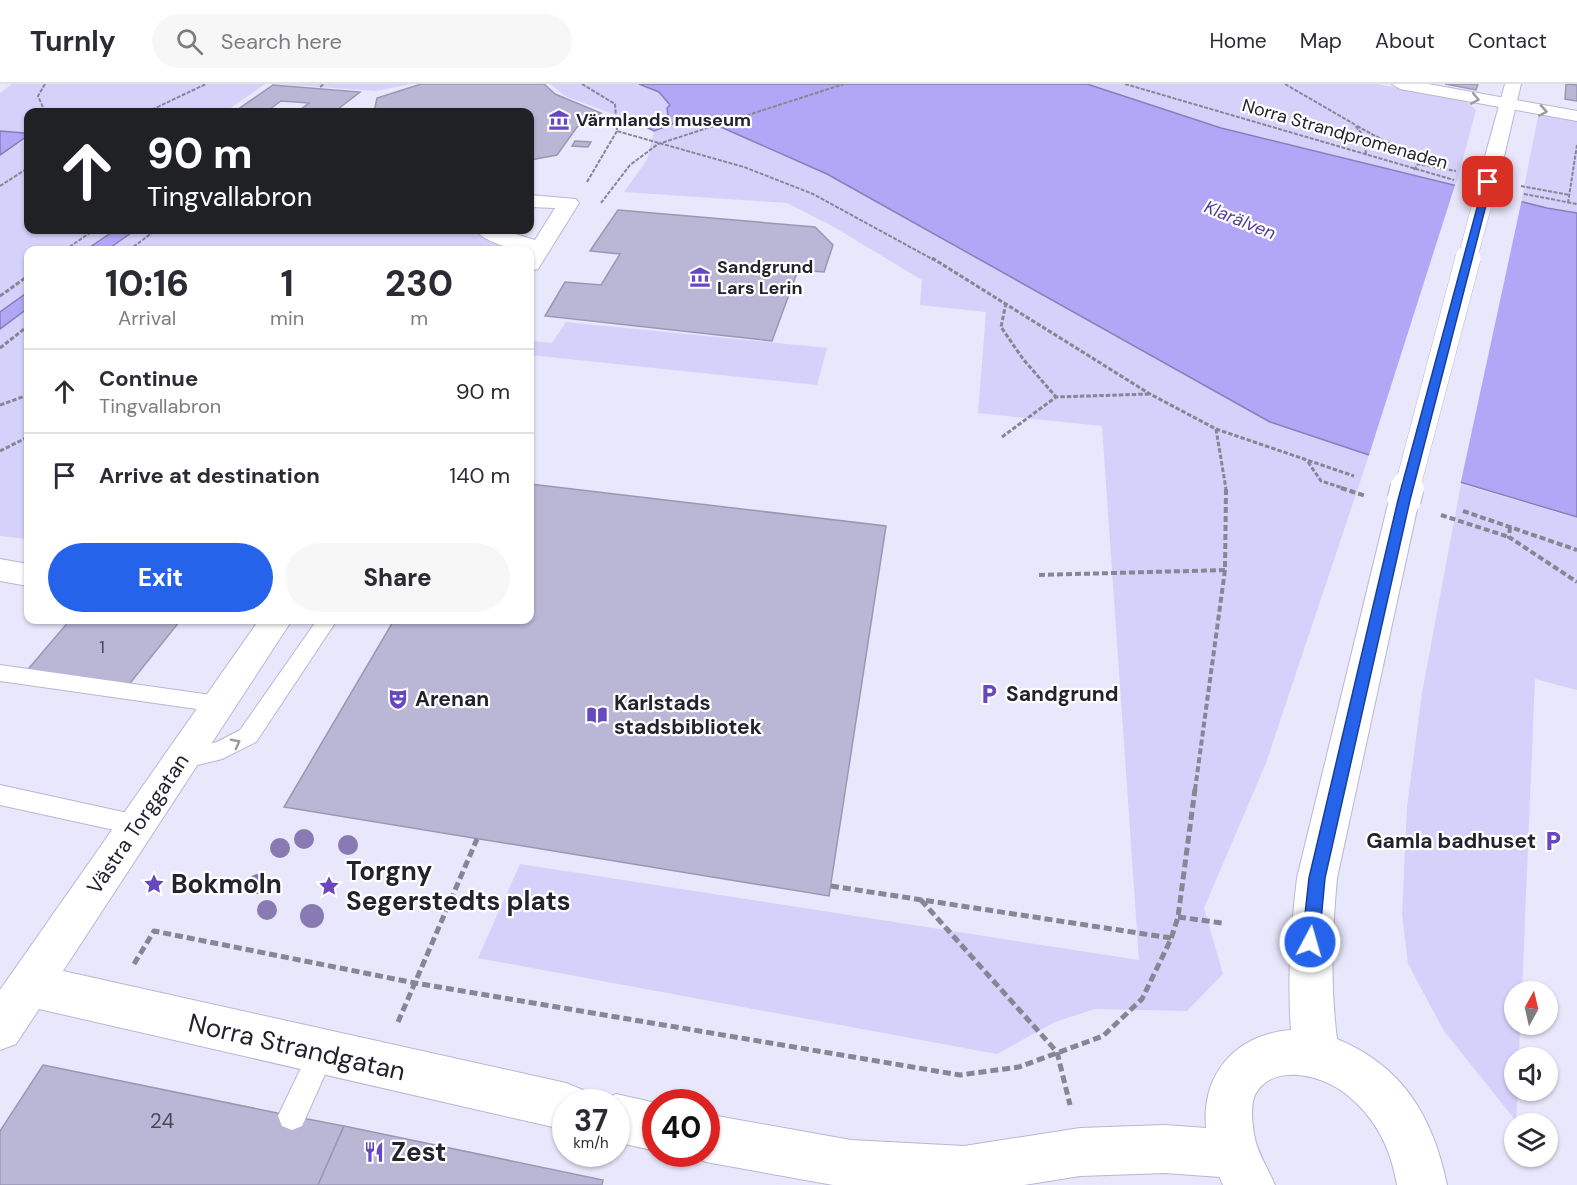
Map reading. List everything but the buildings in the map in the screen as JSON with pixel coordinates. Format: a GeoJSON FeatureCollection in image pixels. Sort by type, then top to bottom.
{"type":"FeatureCollection","features":[{"type":"Feature","properties":{"kind":"street"},"geometry":{"type":"LineString","coordinates":[[1400,84],[1577,116]]}},
{"type":"Feature","properties":{"kind":"street"},"geometry":{"type":"LineString","coordinates":[[1316,1054],[1310,985],[1310,942],[1317,878],[1477,178],[1508,105],[1513,84]]}},
{"type":"Feature","properties":{"kind":"street"},"geometry":{"type":"LineString","coordinates":[[534,201],[569,203],[535,256]]}},
{"type":"Feature","properties":{"kind":"street"},"geometry":{"type":"LineString","coordinates":[[494,234],[517,246]]}},
{"type":"Feature","properties":{"kind":"street"},"geometry":{"type":"LineString","coordinates":[[0,570],[24,574]]}},
{"type":"Feature","properties":{"kind":"street","name":"Västra Torggatan"},"geometry":{"type":"LineString","coordinates":[[0,1028],[15,989],[137,825],[273,624]]}},
{"type":"Feature","properties":{"kind":"street","name":"Norra Strandgatan"},"geometry":{"type":"LineString","coordinates":[[15,989],[110,1003],[552,1104]]}},
{"type":"Feature","properties":{"kind":"street"},"geometry":{"type":"LineString","coordinates":[[1242,1170],[1229,1129],[1229,1106],[1235,1086],[1246,1069],[1261,1058],[1280,1052],[1302,1051],[1316,1054],[1348,1068],[1372,1086],[1392,1109],[1408,1133],[1415,1152],[1422,1185]]}},
{"type":"Feature","properties":{"kind":"street"},"geometry":{"type":"LineString","coordinates":[[720,1141],[851,1164],[963,1170],[1080,1152],[1165,1149],[1242,1170]]}},
{"type":"Feature","properties":{"kind":"lane"},"geometry":{"type":"LineString","coordinates":[[181,760],[222,750],[248,736],[324,624]]}},
{"type":"Feature","properties":{"kind":"lane"},"geometry":{"type":"LineString","coordinates":[[0,673],[219,704]]}},
{"type":"Feature","properties":{"kind":"lane"},"geometry":{"type":"LineString","coordinates":[[0,795],[137,825]]}},
{"type":"Feature","properties":{"kind":"lane"},"geometry":{"type":"LineString","coordinates":[[292,1116],[322,1052]]}},
{"type":"Feature","properties":{"kind":"path"},"geometry":{"type":"LineString","coordinates":[[43,108],[38,96],[45,84]]}},
{"type":"Feature","properties":{"kind":"path"},"geometry":{"type":"LineString","coordinates":[[156,108],[207,84]]}},
{"type":"Feature","properties":{"kind":"path"},"geometry":{"type":"LineString","coordinates":[[321,87],[324,84]]}},
{"type":"Feature","properties":{"kind":"path"},"geometry":{"type":"LineString","coordinates":[[569,203],[584,188],[603,159],[617,131],[615,104],[582,84]]}},
{"type":"Feature","properties":{"kind":"path"},"geometry":{"type":"LineString","coordinates":[[602,203],[630,165],[658,144],[844,84]]}},
{"type":"Feature","properties":{"kind":"path","name":"Norra Strandpromenaden"},"geometry":{"type":"LineString","coordinates":[[1125,84],[1454,180]]}},
{"type":"Feature","properties":{"kind":"path"},"geometry":{"type":"LineString","coordinates":[[1285,84],[1427,164],[1477,178]]}},
{"type":"Feature","properties":{"kind":"path"},"geometry":{"type":"LineString","coordinates":[[1354,124],[1365,138],[1366,156]]}},
{"type":"Feature","properties":{"kind":"path"},"geometry":{"type":"LineString","coordinates":[[617,131],[744,167],[813,194],[912,246],[1150,394],[1216,429],[1354,476]]}},
{"type":"Feature","properties":{"kind":"path"},"geometry":{"type":"LineString","coordinates":[[1568,203],[1577,145]]}},
{"type":"Feature","properties":{"kind":"path"},"geometry":{"type":"LineString","coordinates":[[1414,170],[1418,164],[1427,164]]}},
{"type":"Feature","properties":{"kind":"path"},"geometry":{"type":"LineString","coordinates":[[0,186],[24,171]]}},
{"type":"Feature","properties":{"kind":"path"},"geometry":{"type":"LineString","coordinates":[[1516,185],[1570,195]]}},
{"type":"Feature","properties":{"kind":"path"},"geometry":{"type":"LineString","coordinates":[[1524,195],[1577,204]]}},
{"type":"Feature","properties":{"kind":"path"},"geometry":{"type":"LineString","coordinates":[[71,246],[88,234]]}},
{"type":"Feature","properties":{"kind":"path"},"geometry":{"type":"LineString","coordinates":[[134,246],[151,234]]}},
{"type":"Feature","properties":{"kind":"path"},"geometry":{"type":"LineString","coordinates":[[0,296],[24,279]]}},
{"type":"Feature","properties":{"kind":"path"},"geometry":{"type":"LineString","coordinates":[[1006,303],[1001,327],[1023,359],[1056,397]]}},
{"type":"Feature","properties":{"kind":"path"},"geometry":{"type":"LineString","coordinates":[[0,348],[24,329]]}},
{"type":"Feature","properties":{"kind":"path"},"geometry":{"type":"LineString","coordinates":[[1002,437],[1056,397],[1150,394]]}},
{"type":"Feature","properties":{"kind":"path"},"geometry":{"type":"LineString","coordinates":[[0,405],[24,396]]}},
{"type":"Feature","properties":{"kind":"path"},"geometry":{"type":"LineString","coordinates":[[110,1003],[154,931],[415,983],[871,1062],[960,1075],[1019,1067],[1103,1036],[1142,999],[1171,939],[1178,917],[1225,570],[1227,495],[1216,429]]}},
{"type":"Feature","properties":{"kind":"path"},"geometry":{"type":"LineString","coordinates":[[0,451],[24,439]]}},
{"type":"Feature","properties":{"kind":"path"},"geometry":{"type":"LineString","coordinates":[[1308,461],[1321,481],[1367,497]]}},
{"type":"Feature","properties":{"kind":"path"},"geometry":{"type":"LineString","coordinates":[[1463,511],[1577,550]]}},
{"type":"Feature","properties":{"kind":"path"},"geometry":{"type":"LineString","coordinates":[[1441,515],[1509,537],[1577,582]]}},
{"type":"Feature","properties":{"kind":"path"},"geometry":{"type":"LineString","coordinates":[[1509,537],[1510,527]]}},
{"type":"Feature","properties":{"kind":"path"},"geometry":{"type":"LineString","coordinates":[[1039,575],[1225,570]]}},
{"type":"Feature","properties":{"kind":"path"},"geometry":{"type":"LineString","coordinates":[[379,1066],[477,838]]}},
{"type":"Feature","properties":{"kind":"path"},"geometry":{"type":"LineString","coordinates":[[831,886],[1171,939]]}},
{"type":"Feature","properties":{"kind":"path"},"geometry":{"type":"LineString","coordinates":[[920,899],[1057,1052]]}},
{"type":"Feature","properties":{"kind":"path"},"geometry":{"type":"LineString","coordinates":[[1178,917],[1222,923]]}},
{"type":"Feature","properties":{"kind":"shaded area"},"geometry":{"type":"Polygon","coordinates":[[[12,84],[265,84],[231,108],[24,108],[24,133],[0,131],[0,93],[12,84]]]}},
{"type":"Feature","properties":{"kind":"shaded area"},"geometry":{"type":"Polygon","coordinates":[[[277,84],[412,84],[376,91],[277,84]]]}},
{"type":"Feature","properties":{"kind":"shaded area"},"geometry":{"type":"Polygon","coordinates":[[[550,84],[639,84],[659,92],[670,105],[668,115],[642,125],[565,96],[550,84]]]}},
{"type":"Feature","properties":{"kind":"shaded area"},"geometry":{"type":"Polygon","coordinates":[[[1087,84],[1376,84],[1463,99],[1476,110],[1456,185],[1221,128],[1087,84]]]}},
{"type":"Feature","properties":{"kind":"shaded area"},"geometry":{"type":"Polygon","coordinates":[[[1556,114],[1577,118],[1577,213],[1521,202],[1538,117],[1556,114]]]}},
{"type":"Feature","properties":{"kind":"shaded area"},"geometry":{"type":"Polygon","coordinates":[[[680,121],[698,121],[723,128],[827,174],[1270,422],[1369,455],[1266,763],[1204,908],[1223,974],[1187,1011],[1095,1009],[1055,1022],[997,1054],[478,958],[520,864],[1139,960],[1102,426],[978,413],[986,312],[920,305],[922,280],[834,227],[787,203],[624,192],[647,160],[654,131],[680,121]]]}},
{"type":"Feature","properties":{"kind":"shaded area"},"geometry":{"type":"Polygon","coordinates":[[[24,140],[24,234],[499,234],[537,242],[534,246],[24,246],[24,539],[0,536],[0,155],[24,140]]]}},
{"type":"Feature","properties":{"kind":"shaded area"},"geometry":{"type":"Polygon","coordinates":[[[566,322],[827,348],[817,385],[534,355],[534,341],[552,343],[566,322]]]}},
{"type":"Feature","properties":{"kind":"shaded area"},"geometry":{"type":"Polygon","coordinates":[[[1461,484],[1577,518],[1577,690],[1535,679],[1522,981],[1504,981],[1504,1035],[1520,1035],[1519,1047],[1504,1047],[1504,1101],[1517,1101],[1517,1113],[1510,1113],[1444,1031],[1408,964],[1402,914],[1407,807],[1422,693],[1461,484]]]}},
{"type":"Feature","properties":{"kind":"water","name":"Klarälven"},"geometry":{"type":"Polygon","coordinates":[[[639,84],[1087,84],[1221,128],[1547,208],[1577,213],[1577,517],[1369,455],[1270,422],[827,174],[723,128],[698,121],[680,121],[654,131],[642,125],[668,115],[667,108],[670,105],[659,92],[639,84]]]}},
{"type":"Feature","properties":{"kind":"water"},"geometry":{"type":"Polygon","coordinates":[[[0,131],[24,133],[24,138],[0,155],[0,131]]]}},
{"type":"Feature","properties":{"kind":"water"},"geometry":{"type":"Polygon","coordinates":[[[109,234],[129,234],[113,246],[92,246],[109,234]]]}},
{"type":"Feature","properties":{"kind":"water"},"geometry":{"type":"Polygon","coordinates":[[[24,295],[24,311],[0,329],[0,312],[24,295]]]}},
{"type":"Feature","properties":{"kind":"pier"},"geometry":{"type":"Polygon","coordinates":[[[1456,182],[1522,199],[1460,486],[1368,458],[1456,182]]]}},
{"type":"Feature","properties":{"kind":"place","name":"Värmlands museum"},"geometry":{"type":"Point","coordinates":[559,120]}},
{"type":"Feature","properties":{"kind":"place","name":"Sandgrund Lars Lerin"},"geometry":{"type":"Point","coordinates":[700,277]}},
{"type":"Feature","properties":{"kind":"place","name":"Sandgrund"},"geometry":{"type":"Point","coordinates":[989,694]}},
{"type":"Feature","properties":{"kind":"place","name":"Arenan"},"geometry":{"type":"Point","coordinates":[398,699]}},
{"type":"Feature","properties":{"kind":"place","name":"Karlstads stadsbibliotek"},"geometry":{"type":"Point","coordinates":[597,715]}},
{"type":"Feature","properties":{"kind":"place","name":"Gamla badhuset"},"geometry":{"type":"Point","coordinates":[1553,841]}},
{"type":"Feature","properties":{"kind":"place","name":"Bokmoln"},"geometry":{"type":"Point","coordinates":[154,884]}},
{"type":"Feature","properties":{"kind":"place","name":"Torgny Segerstedts plats"},"geometry":{"type":"Point","coordinates":[329,886]}},
{"type":"Feature","properties":{"kind":"place","name":"Zest"},"geometry":{"type":"Point","coordinates":[374,1152]}},
{"type":"Feature","properties":{"kind":"route"},"geometry":{"type":"LineString","coordinates":[[1310,942],[1317,878],[1404,500],[1488,182]]}}]}
